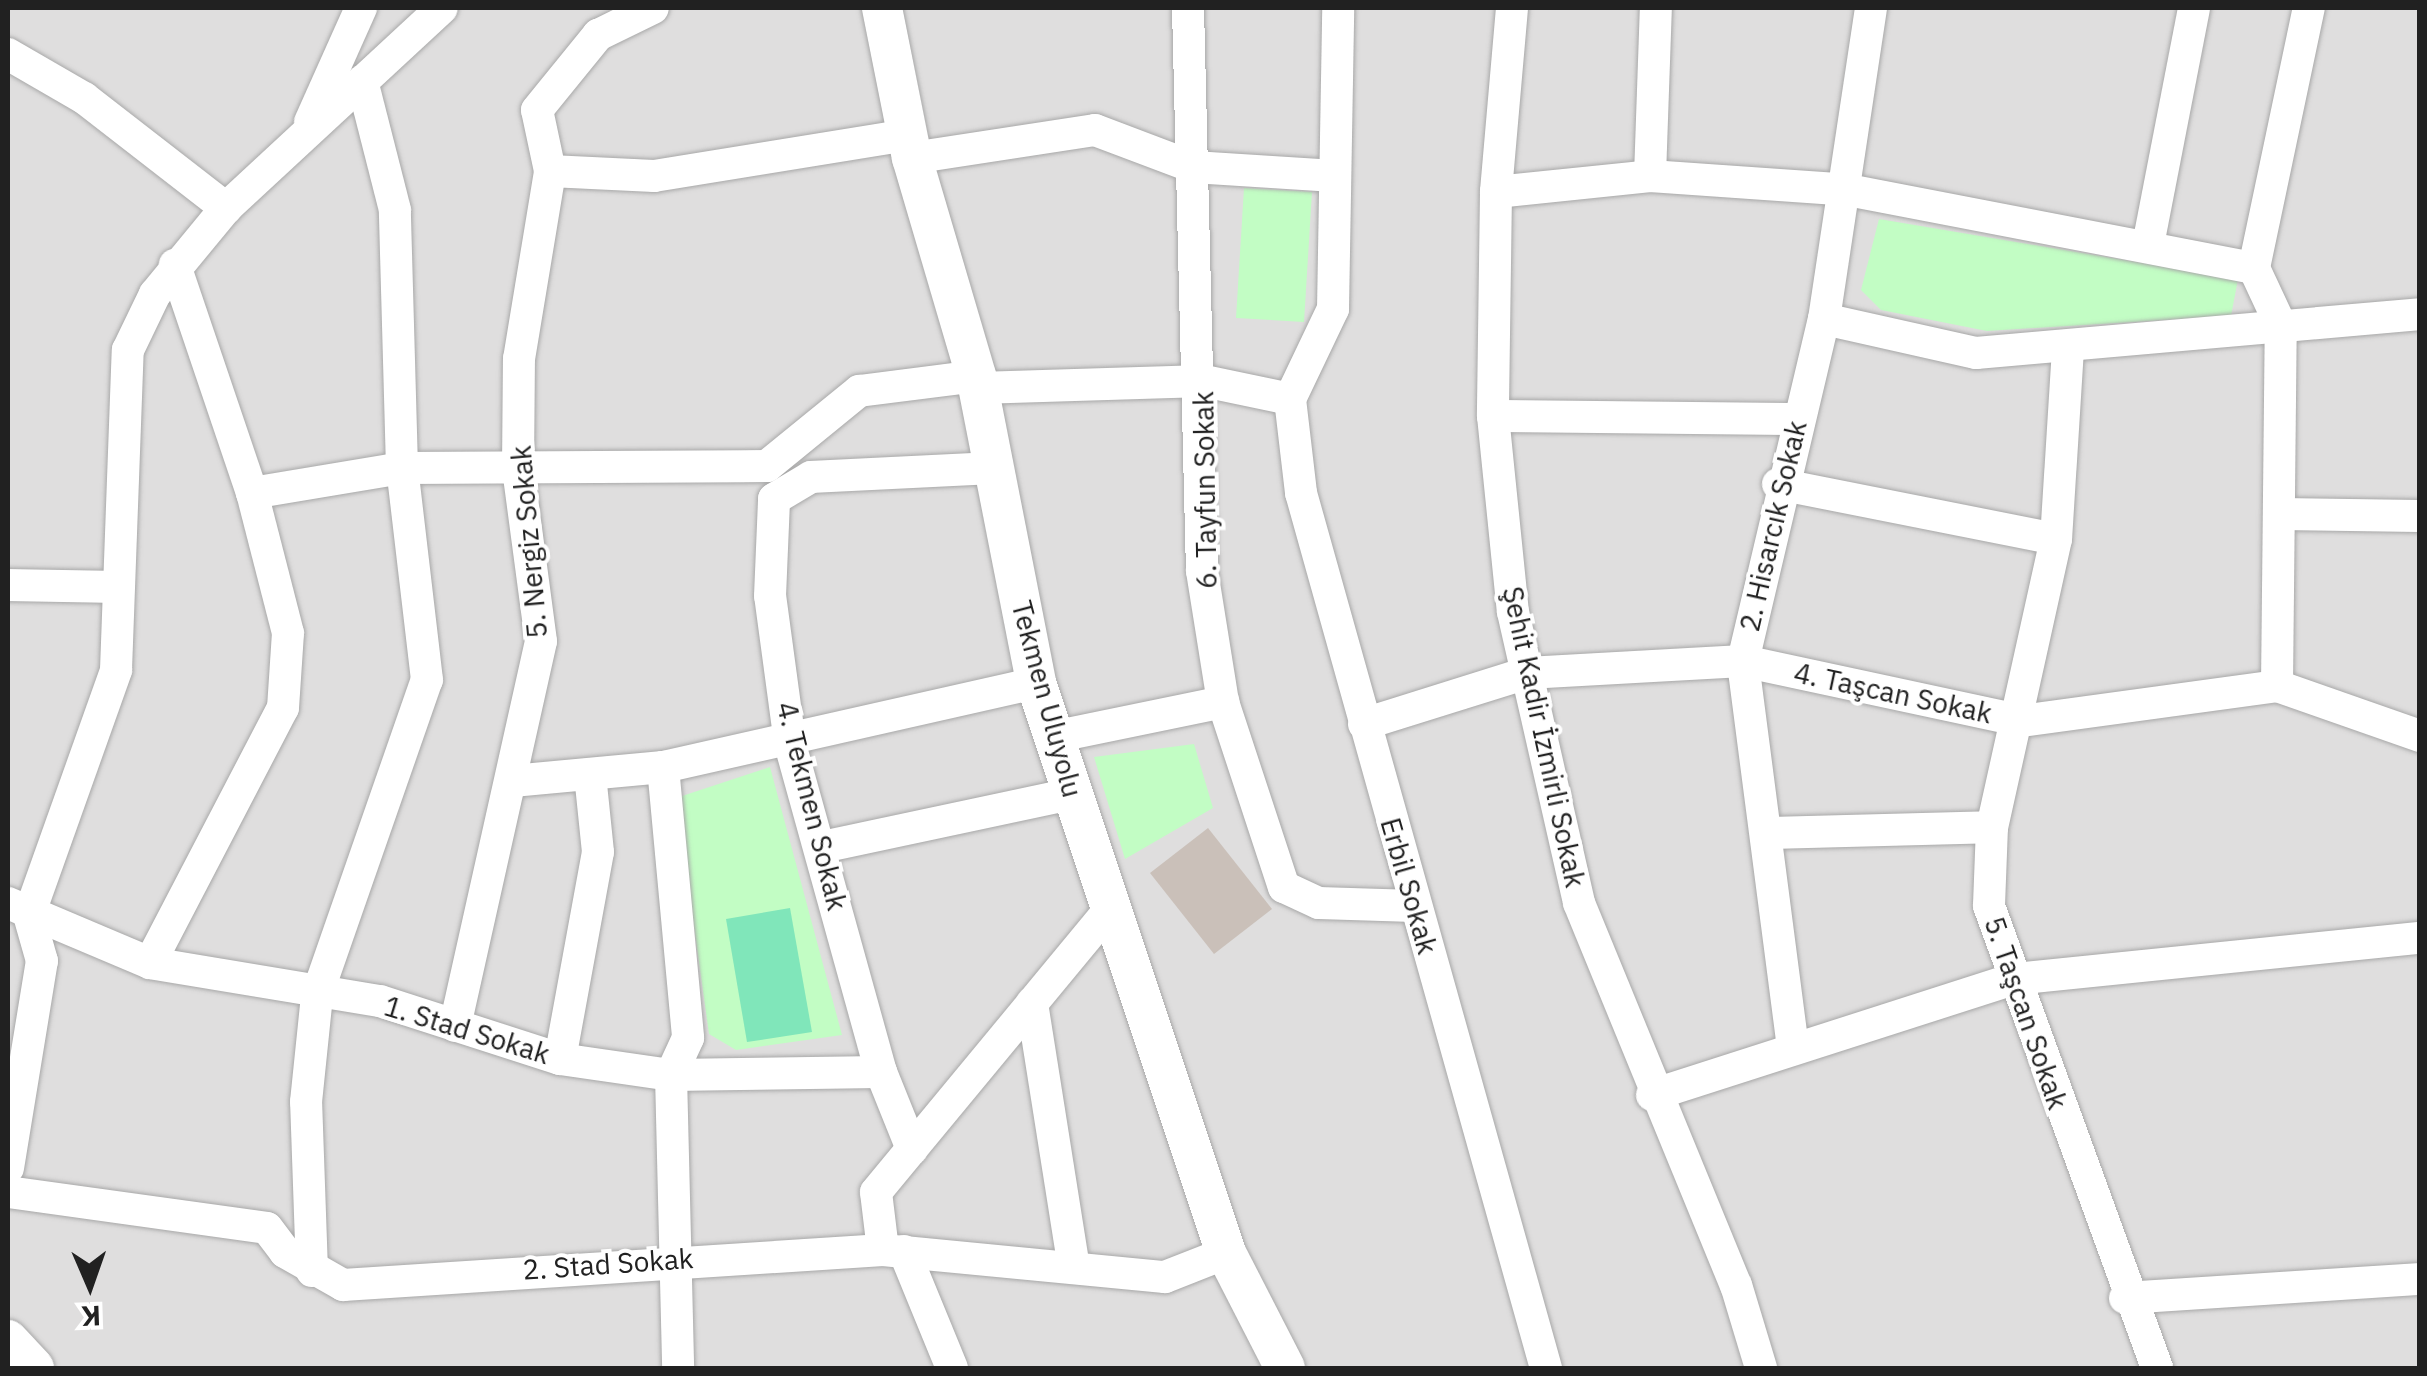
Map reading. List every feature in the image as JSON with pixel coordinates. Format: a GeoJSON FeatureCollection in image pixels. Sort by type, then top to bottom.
{"type":"FeatureCollection","features":[{"type":"Feature","properties":{"kind":"street"},"geometry":{"type":"LineString","coordinates":[[305,132],[361,8]]}},
{"type":"Feature","properties":{"kind":"street"},"geometry":{"type":"LineString","coordinates":[[8,1168],[42,961],[18,909],[105,719],[118,587],[122,372],[175,265],[226,208],[442,8]]}},
{"type":"Feature","properties":{"kind":"street"},"geometry":{"type":"LineString","coordinates":[[653,8],[598,35],[537,110],[550,171],[654,176],[1095,130],[1193,167],[1335,176]]}},
{"type":"Feature","properties":{"kind":"street","name":"Tekmen Uluyolu"},"geometry":{"type":"LineString","coordinates":[[882,8],[909,147],[977,382],[1036,683],[1226,1253],[1284,1368]]}},
{"type":"Feature","properties":{"kind":"street","name":"6. Tayfun Sokak"},"geometry":{"type":"LineString","coordinates":[[1188,8],[1204,381],[1202,571],[1223,702],[1284,887],[1319,903],[1414,906]]}},
{"type":"Feature","properties":{"kind":"street"},"geometry":{"type":"LineString","coordinates":[[252,492],[402,468],[767,466],[859,392],[977,382],[1204,381],[1290,399],[1333,309],[1338,8]]}},
{"type":"Feature","properties":{"kind":"street","name":"Şehit Kadir İzmirli Sokak"},"geometry":{"type":"LineString","coordinates":[[1512,8],[1496,192],[1493,416],[1527,673],[1579,903],[1652,1095],[1736,1284],[1761,1368]]}},
{"type":"Feature","properties":{"kind":"street"},"geometry":{"type":"LineString","coordinates":[[1650,176],[1656,8]]}},
{"type":"Feature","properties":{"kind":"street","name":"2. Hisarcık Sokak"},"geometry":{"type":"LineString","coordinates":[[1793,1048],[1742,661],[1778,484],[1824,319],[1848,190],[1870,8]]}},
{"type":"Feature","properties":{"kind":"street"},"geometry":{"type":"LineString","coordinates":[[2148,245],[2189,8]]}},
{"type":"Feature","properties":{"kind":"street"},"geometry":{"type":"LineString","coordinates":[[2277,686],[2281,326],[2254,268],[2309,8]]}},
{"type":"Feature","properties":{"kind":"street"},"geometry":{"type":"LineString","coordinates":[[8,54],[84,98],[226,208]]}},
{"type":"Feature","properties":{"kind":"street"},"geometry":{"type":"LineString","coordinates":[[312,1271],[306,1102],[317,995],[427,680],[402,468],[395,210],[362,81]]}},
{"type":"Feature","properties":{"kind":"street","name":"5. Nergiz Sokak"},"geometry":{"type":"LineString","coordinates":[[455,1026],[541,640],[518,468],[519,359],[550,171]]}},
{"type":"Feature","properties":{"kind":"street"},"geometry":{"type":"LineString","coordinates":[[1496,192],[1650,176],[1848,190],[2254,268]]}},
{"type":"Feature","properties":{"kind":"street"},"geometry":{"type":"LineString","coordinates":[[150,963],[282,708],[288,632],[252,492],[175,265]]}},
{"type":"Feature","properties":{"kind":"street"},"geometry":{"type":"LineString","coordinates":[[1824,319],[1976,353],[2068,349],[2420,314]]}},
{"type":"Feature","properties":{"kind":"street","name":"5. Taşcan Sokak"},"geometry":{"type":"LineString","coordinates":[[2068,349],[2056,539],[2022,721],[1992,828],[1989,906],[2125,1298],[2156,1368]]}},
{"type":"Feature","properties":{"kind":"street","name":"Erbil Sokak"},"geometry":{"type":"LineString","coordinates":[[1290,399],[1301,493],[1546,1368]]}},
{"type":"Feature","properties":{"kind":"street"},"geometry":{"type":"LineString","coordinates":[[1493,416],[1797,418]]}},
{"type":"Feature","properties":{"kind":"street","name":"4. Tekmen Sokak"},"geometry":{"type":"LineString","coordinates":[[912,1149],[881,1072],[822,847],[790,743],[770,596],[774,499],[811,477],[993,468]]}},
{"type":"Feature","properties":{"kind":"street"},"geometry":{"type":"LineString","coordinates":[[1778,484],[2056,539]]}},
{"type":"Feature","properties":{"kind":"street"},"geometry":{"type":"LineString","coordinates":[[2280,514],[2420,516]]}},
{"type":"Feature","properties":{"kind":"street"},"geometry":{"type":"LineString","coordinates":[[8,584],[118,587]]}},
{"type":"Feature","properties":{"kind":"street","name":"4. Taşcan Sokak"},"geometry":{"type":"LineString","coordinates":[[1364,724],[1527,673],[1742,661],[2022,721],[2277,686],[2420,736]]}},
{"type":"Feature","properties":{"kind":"street"},"geometry":{"type":"LineString","coordinates":[[512,782],[664,767],[790,743],[1036,683]]}},
{"type":"Feature","properties":{"kind":"street"},"geometry":{"type":"LineString","coordinates":[[1053,737],[1223,702]]}},
{"type":"Feature","properties":{"kind":"street"},"geometry":{"type":"LineString","coordinates":[[664,767],[688,1038],[670,1075],[678,1368]]}},
{"type":"Feature","properties":{"kind":"street"},"geometry":{"type":"LineString","coordinates":[[560,1059],[598,852],[590,776]]}},
{"type":"Feature","properties":{"kind":"street"},"geometry":{"type":"LineString","coordinates":[[822,847],[1072,794]]}},
{"type":"Feature","properties":{"kind":"street"},"geometry":{"type":"LineString","coordinates":[[1767,833],[1992,828]]}},
{"type":"Feature","properties":{"kind":"street","name":"1. Stad Sokak"},"geometry":{"type":"LineString","coordinates":[[18,909],[150,963],[317,995],[380,1002],[560,1059],[670,1075],[881,1072]]}},
{"type":"Feature","properties":{"kind":"street"},"geometry":{"type":"LineString","coordinates":[[952,1368],[893,1251],[876,1192],[1110,909]]}},
{"type":"Feature","properties":{"kind":"street"},"geometry":{"type":"LineString","coordinates":[[1652,1095],[2014,978],[2420,938]]}},
{"type":"Feature","properties":{"kind":"street"},"geometry":{"type":"LineString","coordinates":[[1032,1003],[1073,1262]]}},
{"type":"Feature","properties":{"kind":"street","name":"2. Stad Sokak"},"geometry":{"type":"LineString","coordinates":[[8,1192],[267,1228],[312,1271],[344,1286],[676,1257],[893,1251],[1073,1262],[1165,1277],[1226,1253]]}},
{"type":"Feature","properties":{"kind":"street"},"geometry":{"type":"LineString","coordinates":[[2125,1298],[2420,1279]]}},
{"type":"Feature","properties":{"kind":"street"},"geometry":{"type":"LineString","coordinates":[[8,1340],[34,1368]]}},
{"type":"Feature","properties":{"kind":"shaded area"},"geometry":{"type":"Polygon","coordinates":[[[8,8],[2419,8],[2419,1368],[8,1368],[8,8]]]}},
{"type":"Feature","properties":{"kind":"green space"},"geometry":{"type":"Polygon","coordinates":[[[1244,188],[1312,192],[1304,322],[1236,318],[1244,188]]]}},
{"type":"Feature","properties":{"kind":"green space"},"geometry":{"type":"Polygon","coordinates":[[[1879,219],[2238,279],[2231,316],[1987,331],[1881,310],[1861,290],[1879,219]]]}},
{"type":"Feature","properties":{"kind":"green space"},"geometry":{"type":"Polygon","coordinates":[[[1194,744],[1213,808],[1125,859],[1094,757],[1194,744]]]}},
{"type":"Feature","properties":{"kind":"green space"},"geometry":{"type":"Polygon","coordinates":[[[770,767],[842,1035],[736,1050],[709,1034],[676,798],[770,767]]]}},
{"type":"Feature","properties":{"kind":"green space"},"geometry":{"type":"Polygon","coordinates":[[[790,908],[812,1032],[747,1042],[726,919],[790,908]]]}},
{"type":"Feature","properties":{"kind":"building"},"geometry":{"type":"Polygon","coordinates":[[[1208,828],[1272,909],[1214,954],[1150,873],[1208,828]]]}}]}
